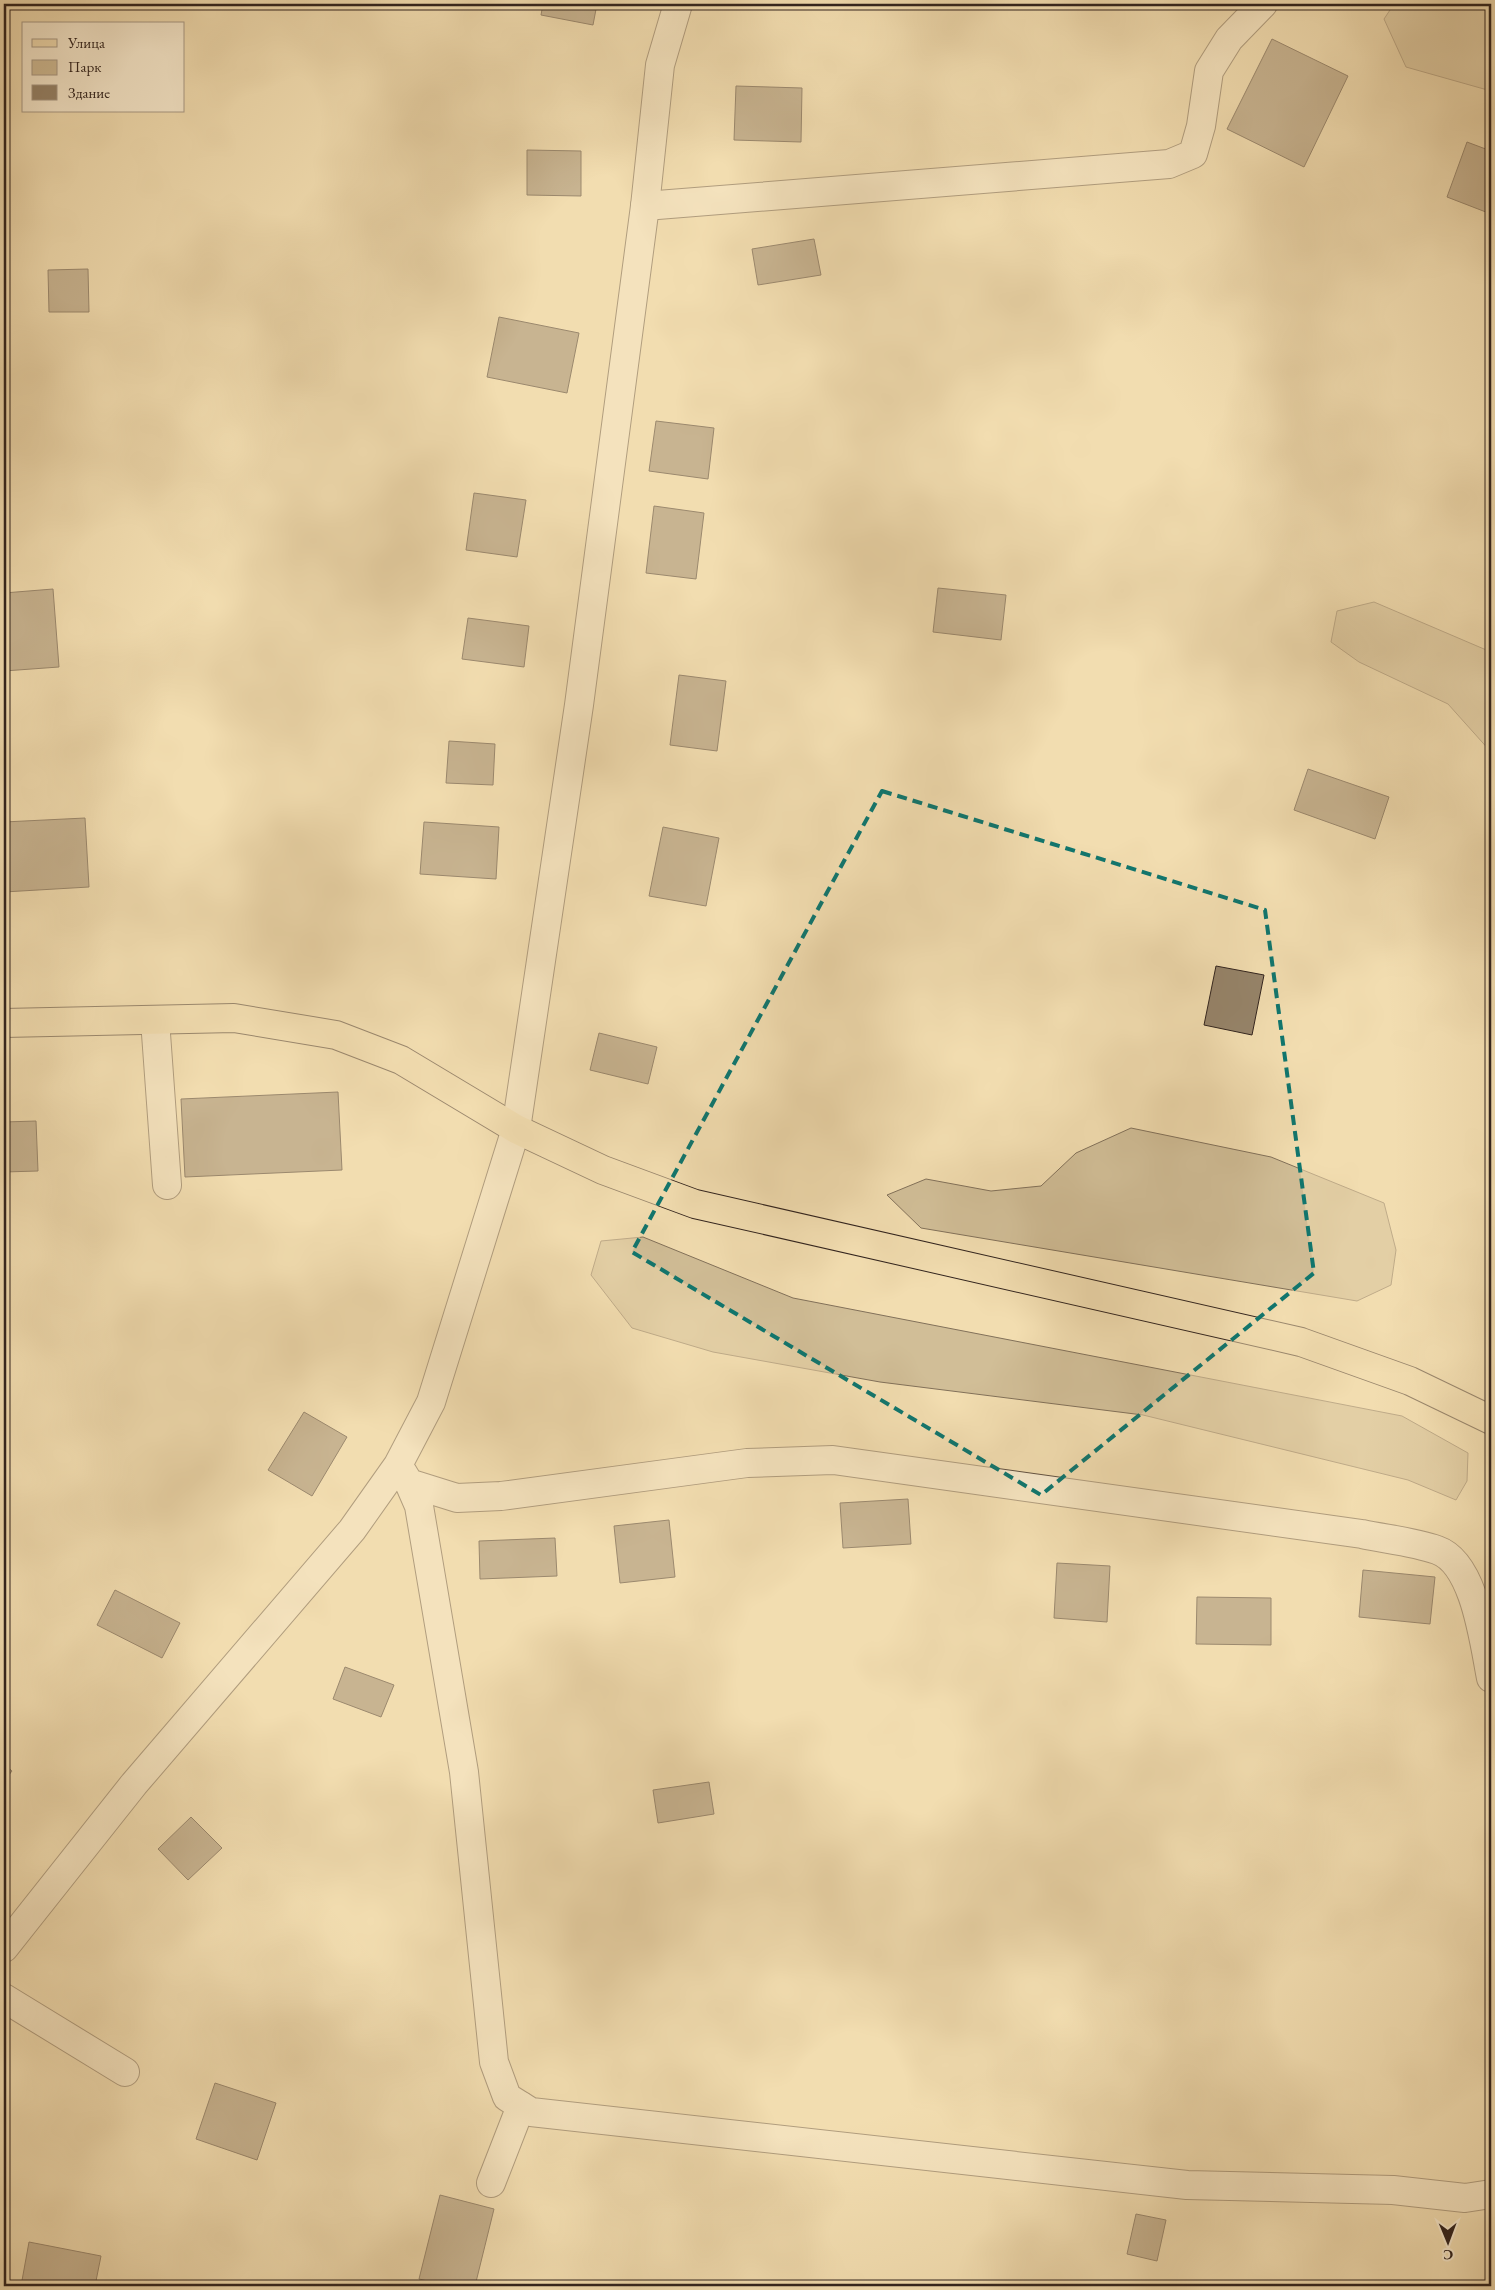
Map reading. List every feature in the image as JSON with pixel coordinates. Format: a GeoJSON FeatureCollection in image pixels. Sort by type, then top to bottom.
{"type":"FeatureCollection","features":[{"type":"Feature","properties":{"kind":"main road"},"geometry":{"type":"LineString","coordinates":[[4,1023],[234,1018],[336,1035],[401,1060],[516,1129],[603,1170],[695,1204],[1301,1342],[1410,1381],[1491,1420]]}},
{"type":"Feature","properties":{"kind":"street"},"geometry":{"type":"LineString","coordinates":[[4,1948],[134,1784],[352,1530],[403,1474],[431,1402],[516,1129],[579,705],[645,206],[660,66],[678,4]]}},
{"type":"Feature","properties":{"kind":"street"},"geometry":{"type":"LineString","coordinates":[[645,206],[1169,164],[1193,154],[1201,126],[1209,71],[1230,39],[1263,4]]}},
{"type":"Feature","properties":{"kind":"street"},"geometry":{"type":"LineString","coordinates":[[155,1020],[167,1185]]}},
{"type":"Feature","properties":{"kind":"street"},"geometry":{"type":"LineString","coordinates":[[403,1474],[457,1498],[502,1496],[747,1463],[833,1460],[1362,1534],[1438,1550],[1460,1568],[1476,1604],[1491,1678]]}},
{"type":"Feature","properties":{"kind":"street"},"geometry":{"type":"LineString","coordinates":[[403,1474],[419,1506],[464,1772],[494,2062],[507,2097],[531,2112],[1188,2185],[1393,2190],[1465,2198],[1491,2194]]}},
{"type":"Feature","properties":{"kind":"street"},"geometry":{"type":"LineString","coordinates":[[4,1998],[125,2072]]}},
{"type":"Feature","properties":{"kind":"street"},"geometry":{"type":"LineString","coordinates":[[491,2183],[521,2106]]}},
{"type":"Feature","properties":{"kind":"highlighted area"},"geometry":{"type":"Polygon","coordinates":[[[882,791],[1265,910],[1314,1273],[1041,1495],[632,1252],[882,791]]]}},
{"type":"Feature","properties":{"kind":"green space"},"geometry":{"type":"Polygon","coordinates":[[[1394,4],[1480,4],[1491,9],[1491,91],[1406,67],[1384,19],[1394,4]]]}},
{"type":"Feature","properties":{"kind":"green space"},"geometry":{"type":"Polygon","coordinates":[[[1374,602],[1491,652],[1491,752],[1448,704],[1359,662],[1331,642],[1337,611],[1374,602]]]}},
{"type":"Feature","properties":{"kind":"green space"},"geometry":{"type":"Polygon","coordinates":[[[1131,1128],[1271,1157],[1384,1203],[1396,1250],[1391,1285],[1357,1301],[921,1228],[887,1195],[926,1179],[991,1191],[1041,1186],[1076,1153],[1131,1128]]]}},
{"type":"Feature","properties":{"kind":"green space"},"geometry":{"type":"Polygon","coordinates":[[[643,1237],[793,1298],[1402,1416],[1468,1453],[1467,1481],[1456,1500],[1408,1480],[1143,1415],[880,1382],[713,1352],[632,1328],[591,1275],[601,1241],[643,1237]]]}},
{"type":"Feature","properties":{"kind":"building"},"geometry":{"type":"Polygon","coordinates":[[[543,4],[597,4],[593,25],[541,15],[543,4]]]}},
{"type":"Feature","properties":{"kind":"building"},"geometry":{"type":"Polygon","coordinates":[[[1272,39],[1348,76],[1304,167],[1227,129],[1272,39]]]}},
{"type":"Feature","properties":{"kind":"building"},"geometry":{"type":"Polygon","coordinates":[[[736,86],[802,88],[801,142],[734,140],[736,86]]]}},
{"type":"Feature","properties":{"kind":"building"},"geometry":{"type":"Polygon","coordinates":[[[1467,142],[1491,151],[1491,214],[1447,197],[1467,142]]]}},
{"type":"Feature","properties":{"kind":"building"},"geometry":{"type":"Polygon","coordinates":[[[527,150],[581,151],[581,196],[527,195],[527,150]]]}},
{"type":"Feature","properties":{"kind":"building"},"geometry":{"type":"Polygon","coordinates":[[[814,239],[821,275],[758,285],[752,249],[814,239]]]}},
{"type":"Feature","properties":{"kind":"building"},"geometry":{"type":"Polygon","coordinates":[[[88,269],[89,312],[49,312],[48,270],[88,269]]]}},
{"type":"Feature","properties":{"kind":"building"},"geometry":{"type":"Polygon","coordinates":[[[499,317],[579,333],[567,393],[487,377],[499,317]]]}},
{"type":"Feature","properties":{"kind":"building"},"geometry":{"type":"Polygon","coordinates":[[[656,421],[714,428],[708,479],[649,471],[656,421]]]}},
{"type":"Feature","properties":{"kind":"building"},"geometry":{"type":"Polygon","coordinates":[[[474,493],[526,500],[517,557],[466,550],[474,493]]]}},
{"type":"Feature","properties":{"kind":"building"},"geometry":{"type":"Polygon","coordinates":[[[654,506],[704,513],[696,579],[646,573],[654,506]]]}},
{"type":"Feature","properties":{"kind":"building"},"geometry":{"type":"Polygon","coordinates":[[[938,588],[1006,595],[1001,640],[933,632],[938,588]]]}},
{"type":"Feature","properties":{"kind":"building"},"geometry":{"type":"Polygon","coordinates":[[[53,589],[59,667],[4,671],[4,593],[53,589]]]}},
{"type":"Feature","properties":{"kind":"building"},"geometry":{"type":"Polygon","coordinates":[[[468,618],[529,626],[524,667],[462,659],[468,618]]]}},
{"type":"Feature","properties":{"kind":"building"},"geometry":{"type":"Polygon","coordinates":[[[679,675],[726,681],[717,751],[670,745],[679,675]]]}},
{"type":"Feature","properties":{"kind":"building"},"geometry":{"type":"Polygon","coordinates":[[[449,741],[495,744],[493,785],[446,783],[449,741]]]}},
{"type":"Feature","properties":{"kind":"building"},"geometry":{"type":"Polygon","coordinates":[[[1308,769],[1389,797],[1375,839],[1294,810],[1308,769]]]}},
{"type":"Feature","properties":{"kind":"building"},"geometry":{"type":"Polygon","coordinates":[[[85,818],[89,887],[4,892],[4,822],[85,818]]]}},
{"type":"Feature","properties":{"kind":"building"},"geometry":{"type":"Polygon","coordinates":[[[424,822],[499,827],[496,879],[420,874],[424,822]]]}},
{"type":"Feature","properties":{"kind":"building"},"geometry":{"type":"Polygon","coordinates":[[[663,827],[719,838],[706,906],[649,896],[663,827]]]}},
{"type":"Feature","properties":{"kind":"building"},"geometry":{"type":"Polygon","coordinates":[[[1216,966],[1264,975],[1252,1035],[1204,1025],[1216,966]]]}},
{"type":"Feature","properties":{"kind":"building"},"geometry":{"type":"Polygon","coordinates":[[[599,1033],[657,1047],[648,1084],[590,1070],[599,1033]]]}},
{"type":"Feature","properties":{"kind":"building"},"geometry":{"type":"Polygon","coordinates":[[[338,1092],[342,1170],[185,1177],[181,1099],[338,1092]]]}},
{"type":"Feature","properties":{"kind":"building"},"geometry":{"type":"Polygon","coordinates":[[[36,1121],[38,1171],[4,1172],[4,1122],[36,1121]]]}},
{"type":"Feature","properties":{"kind":"building"},"geometry":{"type":"Polygon","coordinates":[[[304,1412],[347,1437],[312,1496],[268,1470],[304,1412]]]}},
{"type":"Feature","properties":{"kind":"building"},"geometry":{"type":"Polygon","coordinates":[[[908,1499],[911,1544],[843,1548],[840,1503],[908,1499]]]}},
{"type":"Feature","properties":{"kind":"building"},"geometry":{"type":"Polygon","coordinates":[[[669,1520],[675,1577],[620,1583],[614,1526],[669,1520]]]}},
{"type":"Feature","properties":{"kind":"building"},"geometry":{"type":"Polygon","coordinates":[[[555,1538],[557,1576],[480,1579],[479,1541],[555,1538]]]}},
{"type":"Feature","properties":{"kind":"building"},"geometry":{"type":"Polygon","coordinates":[[[1057,1563],[1110,1566],[1107,1622],[1054,1618],[1057,1563]]]}},
{"type":"Feature","properties":{"kind":"building"},"geometry":{"type":"Polygon","coordinates":[[[1363,1570],[1435,1577],[1430,1624],[1359,1617],[1363,1570]]]}},
{"type":"Feature","properties":{"kind":"building"},"geometry":{"type":"Polygon","coordinates":[[[115,1590],[180,1623],[162,1658],[97,1625],[115,1590]]]}},
{"type":"Feature","properties":{"kind":"building"},"geometry":{"type":"Polygon","coordinates":[[[1197,1597],[1271,1598],[1271,1645],[1196,1644],[1197,1597]]]}},
{"type":"Feature","properties":{"kind":"building"},"geometry":{"type":"Polygon","coordinates":[[[345,1667],[394,1685],[381,1717],[333,1699],[345,1667]]]}},
{"type":"Feature","properties":{"kind":"building"},"geometry":{"type":"Polygon","coordinates":[[[4,1764],[12,1771],[4,1781],[4,1764]]]}},
{"type":"Feature","properties":{"kind":"building"},"geometry":{"type":"Polygon","coordinates":[[[709,1782],[714,1814],[658,1823],[653,1790],[709,1782]]]}},
{"type":"Feature","properties":{"kind":"building"},"geometry":{"type":"Polygon","coordinates":[[[191,1817],[222,1848],[188,1880],[158,1849],[191,1817]]]}},
{"type":"Feature","properties":{"kind":"building"},"geometry":{"type":"Polygon","coordinates":[[[215,2083],[276,2103],[257,2160],[196,2139],[215,2083]]]}},
{"type":"Feature","properties":{"kind":"building"},"geometry":{"type":"Polygon","coordinates":[[[440,2195],[494,2209],[475,2286],[449,2286],[419,2279],[440,2195]]]}},
{"type":"Feature","properties":{"kind":"building"},"geometry":{"type":"Polygon","coordinates":[[[1136,2214],[1166,2220],[1157,2261],[1127,2254],[1136,2214]]]}},
{"type":"Feature","properties":{"kind":"building"},"geometry":{"type":"Polygon","coordinates":[[[29,2242],[101,2256],[95,2286],[21,2286],[29,2242]]]}}]}
